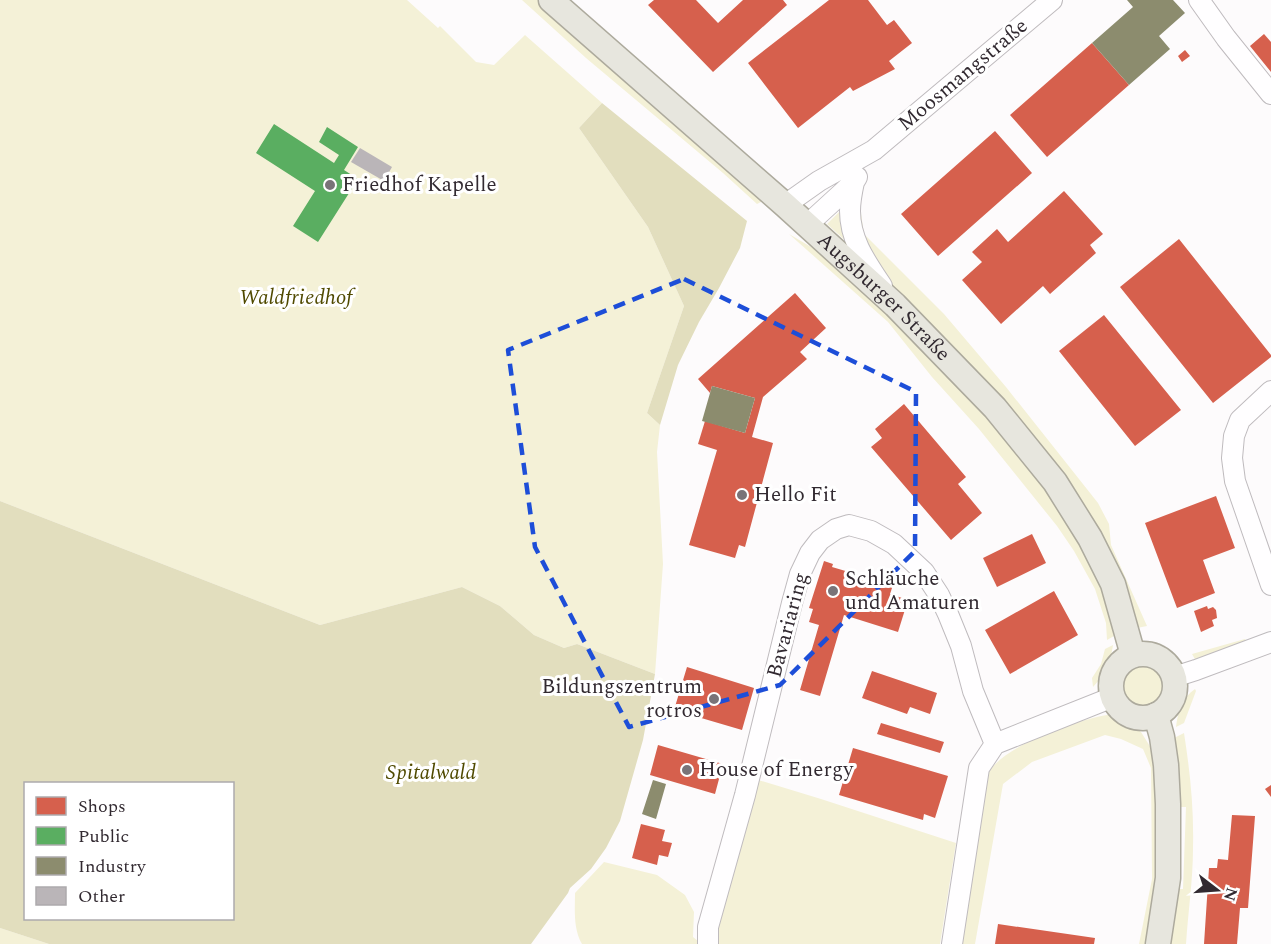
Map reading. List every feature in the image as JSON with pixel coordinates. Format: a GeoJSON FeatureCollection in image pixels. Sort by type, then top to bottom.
{"type":"FeatureCollection","features":[{"type":"Feature","properties":{"kind":"main road","name":"Augsburger Straße"},"geometry":{"type":"LineString","coordinates":[[551,0],[785,205],[895,305],[995,408],[1055,482],[1090,538],[1113,584],[1132,655]]}},
{"type":"Feature","properties":{"kind":"main road"},"geometry":{"type":"LineString","coordinates":[[1146,653],[1158,657],[1168,665],[1174,677],[1175,688],[1172,700],[1156,715],[1143,718],[1130,715],[1120,708],[1113,697],[1111,689],[1114,672],[1132,655],[1146,653]]}},
{"type":"Feature","properties":{"kind":"main road"},"geometry":{"type":"LineString","coordinates":[[1156,715],[1166,765],[1168,804],[1168,878],[1158,944]]}},
{"type":"Feature","properties":{"kind":"street","name":"Moosmangstraße"},"geometry":{"type":"LineString","coordinates":[[785,205],[819,181],[874,150],[1052,0]]}},
{"type":"Feature","properties":{"kind":"street"},"geometry":{"type":"LineString","coordinates":[[1199,0],[1271,94]]}},
{"type":"Feature","properties":{"kind":"street","name":"Moosmangstraße"},"geometry":{"type":"LineString","coordinates":[[807,225],[854,182],[874,150]]}},
{"type":"Feature","properties":{"kind":"street","name":"Moosmangstraße"},"geometry":{"type":"LineString","coordinates":[[854,182],[850,211],[854,240],[895,305]]}},
{"type":"Feature","properties":{"kind":"street"},"geometry":{"type":"LineString","coordinates":[[1271,391],[1240,420],[1234,436],[1232,458],[1235,481],[1271,585]]}},
{"type":"Feature","properties":{"kind":"street","name":"Bavariaring"},"geometry":{"type":"LineString","coordinates":[[708,944],[708,927],[745,795],[800,574],[810,553],[820,540],[849,525],[871,531],[894,544],[924,573],[939,595],[954,628],[973,691],[995,744]]}},
{"type":"Feature","properties":{"kind":"street"},"geometry":{"type":"LineString","coordinates":[[1174,677],[1271,642]]}},
{"type":"Feature","properties":{"kind":"street"},"geometry":{"type":"LineString","coordinates":[[952,944],[978,768],[995,744],[1113,697]]}},
{"type":"Feature","properties":{"kind":"highlighted area"},"geometry":{"type":"Polygon","coordinates":[[[684,279],[916,392],[915,551],[780,685],[629,727],[535,547],[508,350],[684,279]]]}},
{"type":"Feature","properties":{"kind":"green space","name":"Waldfriedhof"},"geometry":{"type":"Polygon","coordinates":[[[0,0],[407,0],[438,28],[440,26],[476,62],[494,65],[525,35],[602,103],[579,128],[648,227],[684,306],[647,413],[660,425],[657,452],[663,564],[655,674],[577,644],[564,648],[534,635],[500,606],[462,587],[320,625],[0,501],[0,0]]]}},
{"type":"Feature","properties":{"kind":"green space"},"geometry":{"type":"Polygon","coordinates":[[[522,0],[538,0],[763,201],[757,204],[586,58],[522,0]]]}},
{"type":"Feature","properties":{"kind":"green space"},"geometry":{"type":"Polygon","coordinates":[[[602,103],[747,221],[740,248],[678,365],[660,425],[647,413],[684,306],[648,227],[579,128],[602,103]]]}},
{"type":"Feature","properties":{"kind":"green space"},"geometry":{"type":"Polygon","coordinates":[[[859,200],[864,234],[944,314],[1006,387],[1098,503],[1109,524],[1111,545],[1147,626],[1137,628],[1121,581],[900,300],[860,235],[859,200]]]}},
{"type":"Feature","properties":{"kind":"green space"},"geometry":{"type":"Polygon","coordinates":[[[842,209],[849,244],[827,224],[842,209]]]}},
{"type":"Feature","properties":{"kind":"green space"},"geometry":{"type":"Polygon","coordinates":[[[789,234],[823,254],[890,314],[962,388],[1048,486],[1103,586],[1114,636],[1107,640],[1106,623],[1095,589],[1074,551],[1057,526],[979,429],[932,377],[888,322],[789,234]]]}},
{"type":"Feature","properties":{"kind":"green space","name":"Spitalwald"},"geometry":{"type":"Polygon","coordinates":[[[0,501],[320,625],[462,587],[500,606],[534,635],[564,648],[577,644],[655,674],[643,740],[620,821],[606,848],[591,869],[570,888],[531,944],[49,944],[0,928],[0,501]]]}},
{"type":"Feature","properties":{"kind":"green space"},"geometry":{"type":"Polygon","coordinates":[[[1245,639],[1248,644],[1196,661],[1192,654],[1245,639]]]}},
{"type":"Feature","properties":{"kind":"green space"},"geometry":{"type":"Polygon","coordinates":[[[1113,645],[1107,668],[1093,687],[1092,678],[1101,664],[1105,649],[1113,645]]]}},
{"type":"Feature","properties":{"kind":"green space"},"geometry":{"type":"Polygon","coordinates":[[[1142,663],[1151,664],[1158,670],[1164,677],[1164,695],[1158,702],[1151,708],[1142,709],[1133,708],[1126,702],[1120,695],[1119,686],[1120,677],[1126,670],[1133,664],[1142,663]]]}},
{"type":"Feature","properties":{"kind":"green space"},"geometry":{"type":"Polygon","coordinates":[[[1195,689],[1184,723],[1176,727],[1181,705],[1195,689]]]}},
{"type":"Feature","properties":{"kind":"green space"},"geometry":{"type":"Polygon","coordinates":[[[1107,715],[1117,716],[1131,723],[1141,732],[1151,748],[1158,768],[1161,878],[1150,944],[1139,944],[1152,879],[1151,768],[1143,749],[1105,735],[1032,762],[1003,784],[975,944],[961,944],[984,783],[990,770],[999,760],[1027,742],[1078,722],[1107,715]]]}},
{"type":"Feature","properties":{"kind":"green space"},"geometry":{"type":"Polygon","coordinates":[[[1184,733],[1192,804],[1191,884],[1186,944],[1167,944],[1177,889],[1183,889],[1186,807],[1178,807],[1174,738],[1184,733]]]}},
{"type":"Feature","properties":{"kind":"green space"},"geometry":{"type":"Polygon","coordinates":[[[755,779],[956,843],[940,944],[713,944],[755,779]]]}},
{"type":"Feature","properties":{"kind":"green space"},"geometry":{"type":"Polygon","coordinates":[[[604,862],[657,875],[685,895],[694,912],[693,937],[698,944],[582,944],[576,925],[575,893],[604,862]]]}},
{"type":"Feature","properties":{"kind":"green space"},"geometry":{"type":"Polygon","coordinates":[[[0,928],[49,944],[0,944],[0,928]]]}},
{"type":"Feature","properties":{"kind":"building: Shops"},"geometry":{"type":"Polygon","coordinates":[[[654,0],[696,0],[718,23],[743,0],[783,0],[787,5],[713,72],[648,5],[654,0]]]}},
{"type":"Feature","properties":{"kind":"building: Shops"},"geometry":{"type":"Polygon","coordinates":[[[829,0],[868,0],[887,25],[894,20],[912,43],[889,61],[895,69],[853,91],[850,87],[798,128],[748,63],[829,0]]]}},
{"type":"Feature","properties":{"kind":"building: Shops"},"geometry":{"type":"Polygon","coordinates":[[[1264,34],[1271,42],[1271,72],[1250,46],[1264,34]]]}},
{"type":"Feature","properties":{"kind":"building: Shops"},"geometry":{"type":"Polygon","coordinates":[[[1092,43],[1129,85],[1047,157],[1010,115],[1092,43]]]}},
{"type":"Feature","properties":{"kind":"building: Shops"},"geometry":{"type":"Polygon","coordinates":[[[1185,50],[1190,56],[1182,62],[1178,56],[1185,50]]]}},
{"type":"Feature","properties":{"kind":"building: Shops"},"geometry":{"type":"Polygon","coordinates":[[[995,131],[1032,173],[938,256],[901,214],[995,131]]]}},
{"type":"Feature","properties":{"kind":"building: Shops"},"geometry":{"type":"Polygon","coordinates":[[[1064,191],[1103,234],[1090,245],[1096,253],[1050,294],[1043,286],[1001,324],[962,280],[982,262],[972,252],[997,229],[1008,242],[1064,191]]]}},
{"type":"Feature","properties":{"kind":"building: Shops"},"geometry":{"type":"Polygon","coordinates":[[[1179,239],[1271,355],[1213,403],[1120,287],[1179,239]]]}},
{"type":"Feature","properties":{"kind":"building: Shops"},"geometry":{"type":"Polygon","coordinates":[[[795,293],[826,328],[800,352],[807,359],[763,397],[752,437],[773,443],[745,547],[739,545],[735,558],[689,545],[717,450],[698,444],[705,421],[745,433],[755,398],[712,386],[710,393],[698,379],[795,293]]]}},
{"type":"Feature","properties":{"kind":"building: Shops"},"geometry":{"type":"Polygon","coordinates":[[[1104,315],[1181,410],[1135,446],[1059,351],[1104,315]]]}},
{"type":"Feature","properties":{"kind":"building: Shops"},"geometry":{"type":"Polygon","coordinates":[[[904,404],[966,477],[958,484],[982,513],[951,540],[871,447],[882,438],[875,429],[904,404]]]}},
{"type":"Feature","properties":{"kind":"building: Shops"},"geometry":{"type":"Polygon","coordinates":[[[1216,496],[1235,548],[1203,560],[1215,593],[1177,608],[1145,523],[1216,496]]]}},
{"type":"Feature","properties":{"kind":"building: Shops"},"geometry":{"type":"Polygon","coordinates":[[[1032,534],[1046,563],[997,587],[983,558],[1032,534]]]}},
{"type":"Feature","properties":{"kind":"building: Shops"},"geometry":{"type":"Polygon","coordinates":[[[824,561],[833,564],[832,567],[893,585],[890,594],[908,600],[898,632],[844,615],[820,696],[800,690],[819,625],[809,622],[813,609],[809,608],[824,561]]]}},
{"type":"Feature","properties":{"kind":"building: Shops"},"geometry":{"type":"Polygon","coordinates":[[[1054,591],[1078,635],[1010,674],[985,630],[1054,591]]]}},
{"type":"Feature","properties":{"kind":"building: Shops"},"geometry":{"type":"Polygon","coordinates":[[[1207,606],[1208,609],[1213,607],[1216,610],[1217,618],[1212,620],[1214,626],[1201,632],[1194,611],[1207,606]]]}},
{"type":"Feature","properties":{"kind":"building: Shops","name":"Bildungszentrum rotros"},"geometry":{"type":"Polygon","coordinates":[[[687,667],[754,688],[742,730],[674,710],[687,667]]]}},
{"type":"Feature","properties":{"kind":"building: Shops"},"geometry":{"type":"Polygon","coordinates":[[[872,671],[937,693],[930,714],[910,707],[907,714],[862,698],[872,671]]]}},
{"type":"Feature","properties":{"kind":"building: Shops"},"geometry":{"type":"Polygon","coordinates":[[[881,723],[944,742],[940,753],[877,734],[881,723]]]}},
{"type":"Feature","properties":{"kind":"building: Shops","name":"House of Energy"},"geometry":{"type":"Polygon","coordinates":[[[658,745],[723,764],[715,794],[650,775],[658,745]]]}},
{"type":"Feature","properties":{"kind":"building: Shops"},"geometry":{"type":"Polygon","coordinates":[[[853,748],[948,776],[935,818],[924,814],[923,820],[839,795],[853,748]]]}},
{"type":"Feature","properties":{"kind":"building: Shops"},"geometry":{"type":"Polygon","coordinates":[[[1271,785],[1271,797],[1265,789],[1271,785]]]}},
{"type":"Feature","properties":{"kind":"building: Shops"},"geometry":{"type":"Polygon","coordinates":[[[1232,815],[1255,816],[1248,908],[1240,908],[1237,944],[1204,944],[1209,868],[1217,868],[1218,859],[1228,860],[1232,815]]]}},
{"type":"Feature","properties":{"kind":"building: Shops"},"geometry":{"type":"Polygon","coordinates":[[[641,824],[665,830],[662,841],[672,843],[668,857],[659,855],[657,865],[632,858],[641,824]]]}},
{"type":"Feature","properties":{"kind":"building: Shops"},"geometry":{"type":"Polygon","coordinates":[[[998,924],[1095,938],[1094,944],[995,944],[998,924]]]}},
{"type":"Feature","properties":{"kind":"building: Public","name":"Friedhof Kapelle"},"geometry":{"type":"Polygon","coordinates":[[[274,124],[334,163],[339,155],[319,142],[327,127],[358,147],[344,170],[358,179],[318,242],[293,226],[315,191],[256,153],[274,124]]]}},
{"type":"Feature","properties":{"kind":"building: Industry"},"geometry":{"type":"Polygon","coordinates":[[[1127,0],[1173,0],[1185,13],[1159,36],[1170,49],[1129,85],[1092,43],[1133,7],[1127,0]]]}},
{"type":"Feature","properties":{"kind":"building: Industry"},"geometry":{"type":"Polygon","coordinates":[[[712,386],[755,398],[745,433],[702,421],[712,386]]]}},
{"type":"Feature","properties":{"kind":"building: Industry"},"geometry":{"type":"Polygon","coordinates":[[[653,780],[666,784],[656,819],[642,814],[653,780]]]}},
{"type":"Feature","properties":{"kind":"building: Other"},"geometry":{"type":"Polygon","coordinates":[[[360,148],[392,167],[384,181],[351,162],[360,148]]]}},
{"type":"Feature","properties":{"kind":"place","name":"Friedhof Kapelle"},"geometry":{"type":"Point","coordinates":[330,185]}},
{"type":"Feature","properties":{"kind":"place","name":"Hello Fit"},"geometry":{"type":"Point","coordinates":[742,495]}},
{"type":"Feature","properties":{"kind":"place","name":"Schläuche und Amaturen"},"geometry":{"type":"Point","coordinates":[833,591]}},
{"type":"Feature","properties":{"kind":"place","name":"Bildungszentrum rotros"},"geometry":{"type":"Point","coordinates":[714,699]}},
{"type":"Feature","properties":{"kind":"place","name":"House of Energy"},"geometry":{"type":"Point","coordinates":[687,770]}}]}
